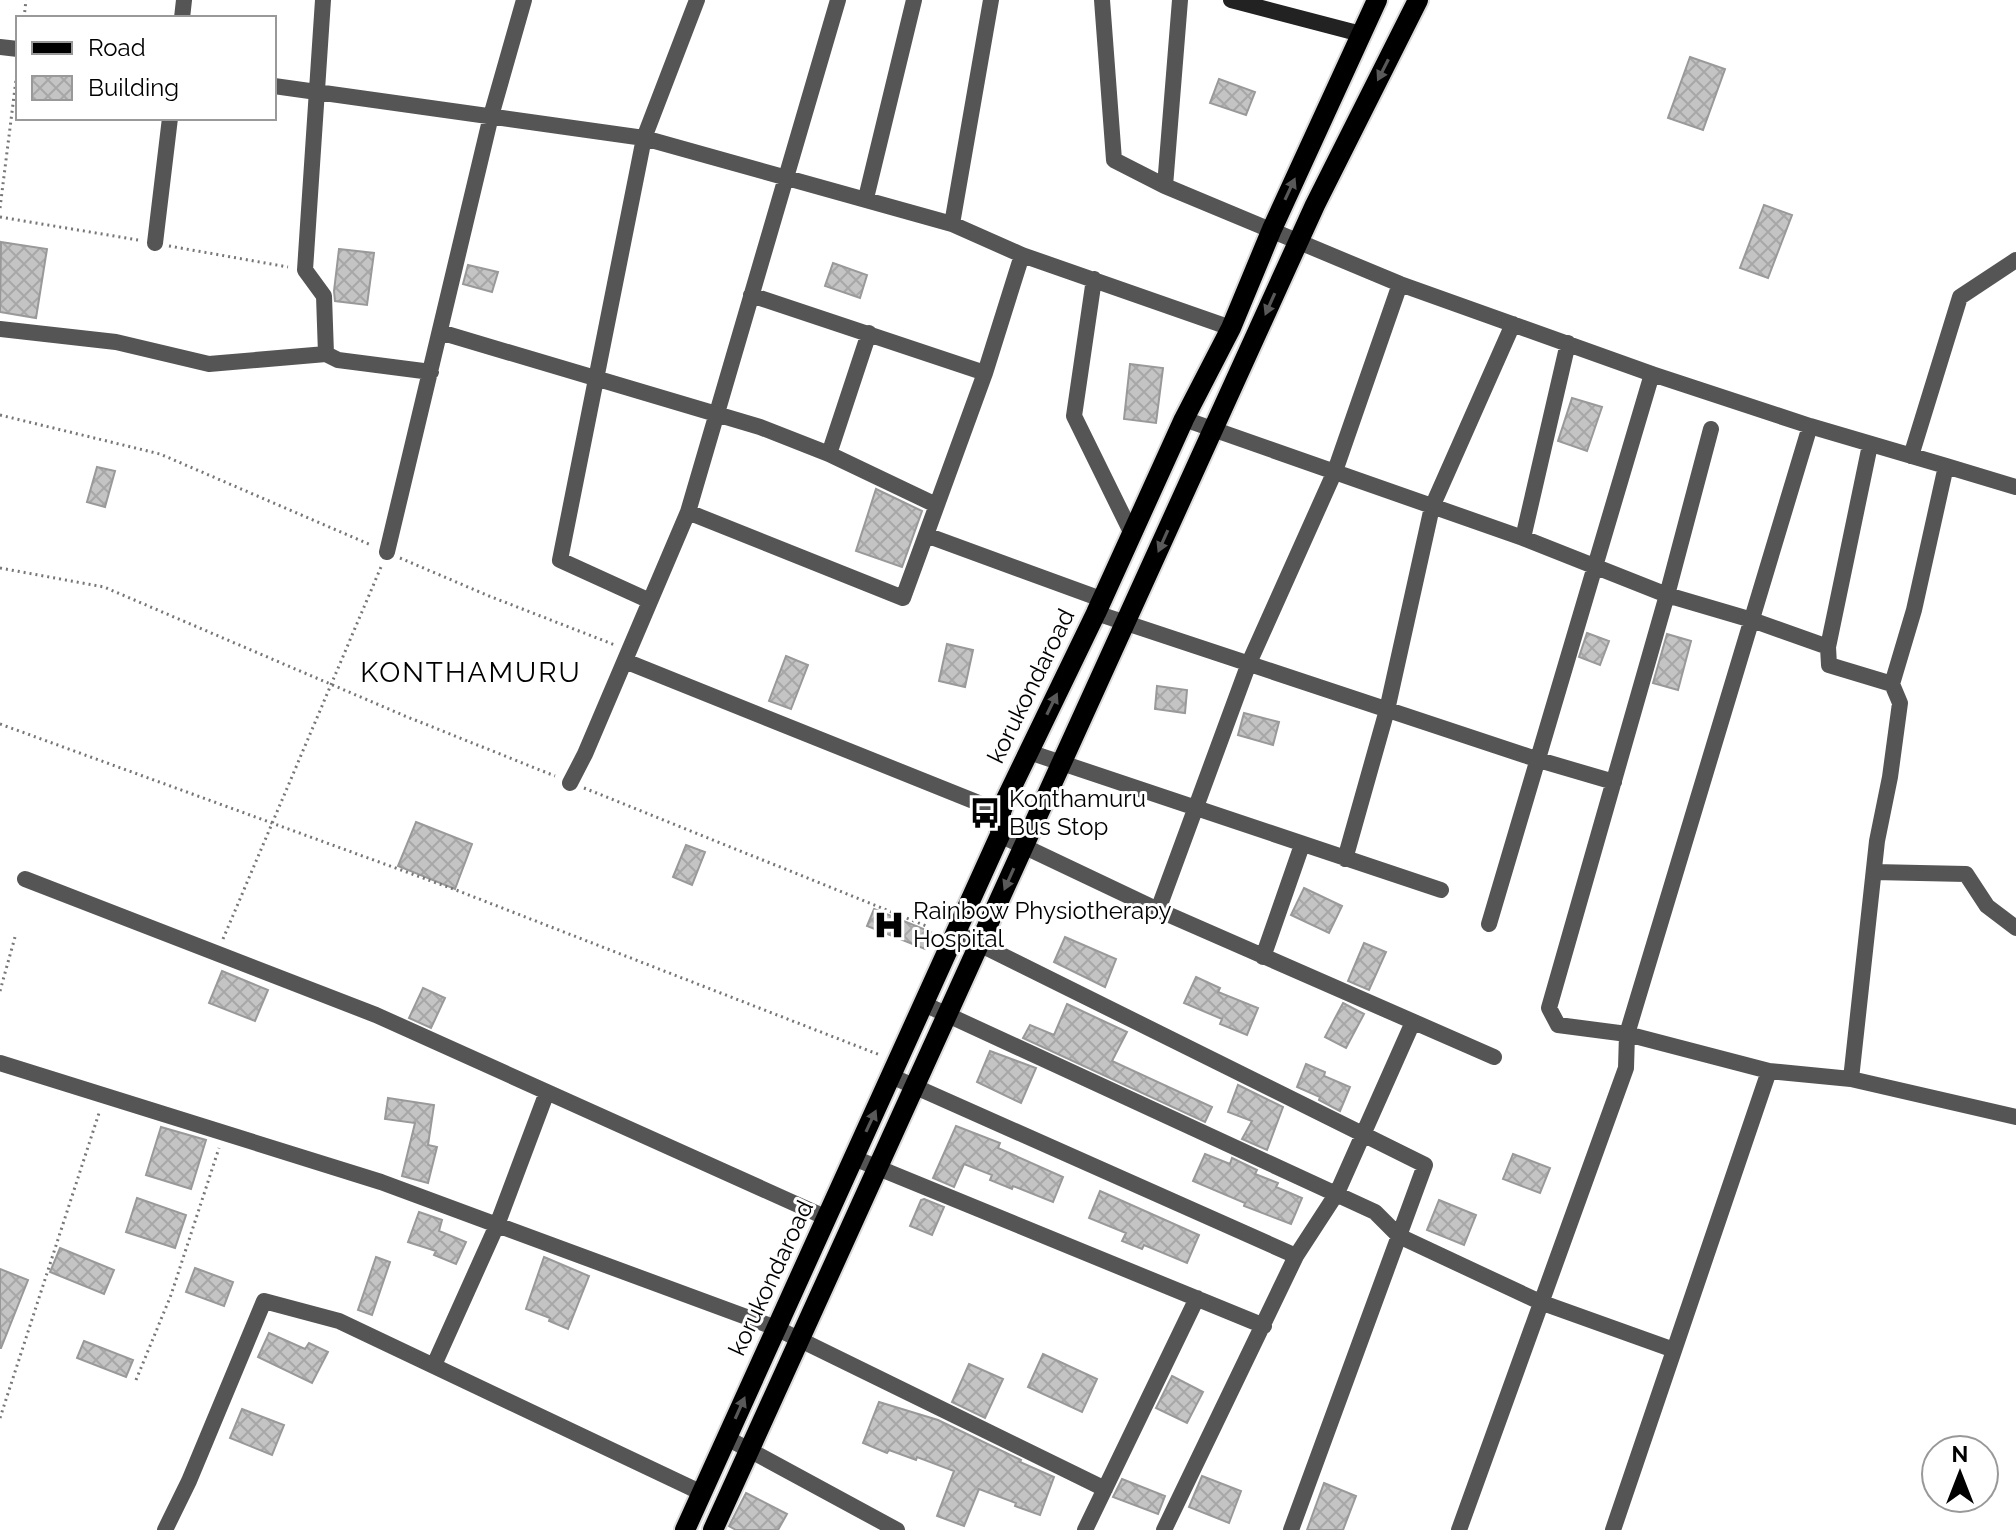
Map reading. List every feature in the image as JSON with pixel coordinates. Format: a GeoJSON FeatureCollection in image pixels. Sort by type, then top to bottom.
{"type":"FeatureCollection","features":[{"type":"Feature","properties":{"kind":"main road"},"geometry":{"type":"LineString","coordinates":[[1231,0],[1361,34]]}},
{"type":"Feature","properties":{"kind":"main road","name":"korukondaroad"},"geometry":{"type":"LineString","coordinates":[[685,1530],[957,933],[1000,835],[1001,812],[1184,419],[1231,328],[1272,229],[1377,0]]}},
{"type":"Feature","properties":{"kind":"main road"},"geometry":{"type":"LineString","coordinates":[[713,1530],[1299,240],[1418,0]]}},
{"type":"Feature","properties":{"kind":"street"},"geometry":{"type":"LineString","coordinates":[[323,0],[305,270],[324,296],[326,354]]}},
{"type":"Feature","properties":{"kind":"street"},"geometry":{"type":"LineString","coordinates":[[387,552],[491,116],[524,0]]}},
{"type":"Feature","properties":{"kind":"street"},"geometry":{"type":"LineString","coordinates":[[650,601],[560,560],[644,138],[697,0]]}},
{"type":"Feature","properties":{"kind":"street"},"geometry":{"type":"LineString","coordinates":[[570,783],[688,512],[838,0]]}},
{"type":"Feature","properties":{"kind":"street"},"geometry":{"type":"LineString","coordinates":[[866,198],[914,0]]}},
{"type":"Feature","properties":{"kind":"street"},"geometry":{"type":"LineString","coordinates":[[952,224],[991,0]]}},
{"type":"Feature","properties":{"kind":"street"},"geometry":{"type":"LineString","coordinates":[[1102,0],[1114,160],[1165,186],[1400,284],[1652,374],[1870,445],[2016,487]]}},
{"type":"Feature","properties":{"kind":"street"},"geometry":{"type":"LineString","coordinates":[[1165,186],[1180,0]]}},
{"type":"Feature","properties":{"kind":"street"},"geometry":{"type":"LineString","coordinates":[[276,86],[644,138],[952,224],[1022,255],[1231,328]]}},
{"type":"Feature","properties":{"kind":"street"},"geometry":{"type":"LineString","coordinates":[[155,243],[170,120]]}},
{"type":"Feature","properties":{"kind":"street"},"geometry":{"type":"LineString","coordinates":[[688,512],[903,598],[985,373],[1022,255]]}},
{"type":"Feature","properties":{"kind":"street"},"geometry":{"type":"LineString","coordinates":[[1911,456],[1960,297],[2016,260]]}},
{"type":"Feature","properties":{"kind":"street"},"geometry":{"type":"LineString","coordinates":[[1094,279],[1074,416],[1132,534]]}},
{"type":"Feature","properties":{"kind":"street"},"geometry":{"type":"LineString","coordinates":[[1158,910],[1249,663],[1335,471],[1400,284]]}},
{"type":"Feature","properties":{"kind":"street"},"geometry":{"type":"LineString","coordinates":[[751,295],[985,373]]}},
{"type":"Feature","properties":{"kind":"street"},"geometry":{"type":"LineString","coordinates":[[1345,859],[1387,710],[1432,507],[1513,324]]}},
{"type":"Feature","properties":{"kind":"street"},"geometry":{"type":"LineString","coordinates":[[0,329],[116,342],[209,364],[326,354],[338,360],[431,372]]}},
{"type":"Feature","properties":{"kind":"street"},"geometry":{"type":"LineString","coordinates":[[440,332],[760,427],[829,454],[936,505]]}},
{"type":"Feature","properties":{"kind":"street"},"geometry":{"type":"LineString","coordinates":[[829,454],[869,333]]}},
{"type":"Feature","properties":{"kind":"street"},"geometry":{"type":"LineString","coordinates":[[1523,538],[1568,343]]}},
{"type":"Feature","properties":{"kind":"street"},"geometry":{"type":"LineString","coordinates":[[1489,924],[1652,374]]}},
{"type":"Feature","properties":{"kind":"street"},"geometry":{"type":"LineString","coordinates":[[1184,419],[1523,538],[1667,595],[1828,647]]}},
{"type":"Feature","properties":{"kind":"street"},"geometry":{"type":"LineString","coordinates":[[1459,1530],[1626,1068],[1627,1034],[1810,426]]}},
{"type":"Feature","properties":{"kind":"street"},"geometry":{"type":"LineString","coordinates":[[1711,429],[1549,1008],[1558,1025],[1627,1034],[1769,1071],[1851,1079],[2016,1117]]}},
{"type":"Feature","properties":{"kind":"street"},"geometry":{"type":"LineString","coordinates":[[1870,445],[1828,647],[1829,665],[1892,684]]}},
{"type":"Feature","properties":{"kind":"street"},"geometry":{"type":"LineString","coordinates":[[1851,1079],[1877,841],[1900,703],[1892,684],[1914,610],[1946,466]]}},
{"type":"Feature","properties":{"kind":"street"},"geometry":{"type":"LineString","coordinates":[[926,535],[1098,606],[1125,623],[1614,782]]}},
{"type":"Feature","properties":{"kind":"street"},"geometry":{"type":"LineString","coordinates":[[627,656],[1001,812]]}},
{"type":"Feature","properties":{"kind":"street"},"geometry":{"type":"LineString","coordinates":[[1029,752],[1441,890]]}},
{"type":"Feature","properties":{"kind":"street"},"geometry":{"type":"LineString","coordinates":[[1000,835],[1158,910],[1494,1057]]}},
{"type":"Feature","properties":{"kind":"street"},"geometry":{"type":"LineString","coordinates":[[1263,957],[1302,845]]}},
{"type":"Feature","properties":{"kind":"street"},"geometry":{"type":"LineString","coordinates":[[1874,872],[1966,874],[1987,906],[2016,928]]}},
{"type":"Feature","properties":{"kind":"street"},"geometry":{"type":"LineString","coordinates":[[25,879],[376,1015],[827,1218]]}},
{"type":"Feature","properties":{"kind":"street"},"geometry":{"type":"LineString","coordinates":[[957,933],[1425,1165],[1291,1530]]}},
{"type":"Feature","properties":{"kind":"street"},"geometry":{"type":"LineString","coordinates":[[924,1004],[1375,1212],[1399,1236],[1540,1302],[1674,1350]]}},
{"type":"Feature","properties":{"kind":"street"},"geometry":{"type":"LineString","coordinates":[[1164,1530],[1296,1256],[1336,1194],[1413,1022]]}},
{"type":"Feature","properties":{"kind":"street"},"geometry":{"type":"LineString","coordinates":[[0,1063],[381,1182],[776,1328],[1105,1489]]}},
{"type":"Feature","properties":{"kind":"street"},"geometry":{"type":"LineString","coordinates":[[895,1069],[915,1087],[1296,1256]]}},
{"type":"Feature","properties":{"kind":"street"},"geometry":{"type":"LineString","coordinates":[[1613,1530],[1769,1071]]}},
{"type":"Feature","properties":{"kind":"street"},"geometry":{"type":"LineString","coordinates":[[434,1365],[497,1225],[547,1092]]}},
{"type":"Feature","properties":{"kind":"street"},"geometry":{"type":"LineString","coordinates":[[854,1158],[1264,1326]]}},
{"type":"Feature","properties":{"kind":"street"},"geometry":{"type":"LineString","coordinates":[[1085,1530],[1197,1298]]}},
{"type":"Feature","properties":{"kind":"street"},"geometry":{"type":"LineString","coordinates":[[165,1530],[189,1481],[264,1301],[339,1321],[702,1493]]}},
{"type":"Feature","properties":{"kind":"street"},"geometry":{"type":"LineString","coordinates":[[727,1438],[897,1530]]}},
{"type":"Feature","properties":{"kind":"street"},"geometry":{"type":"LineString","coordinates":[[1620,1513],[1626,1530]]}},
{"type":"Feature","properties":{"kind":"path"},"geometry":{"type":"LineString","coordinates":[[0,208],[16,80]]}},
{"type":"Feature","properties":{"kind":"path"},"geometry":{"type":"LineString","coordinates":[[0,415],[160,454],[627,656]]}},
{"type":"Feature","properties":{"kind":"path"},"geometry":{"type":"LineString","coordinates":[[217,954],[387,552]]}},
{"type":"Feature","properties":{"kind":"path"},"geometry":{"type":"LineString","coordinates":[[0,568],[104,587],[332,685],[929,927]]}},
{"type":"Feature","properties":{"kind":"path"},"geometry":{"type":"LineString","coordinates":[[0,724],[456,890],[895,1069]]}},
{"type":"Feature","properties":{"kind":"path"},"geometry":{"type":"LineString","coordinates":[[0,991],[15,937]]}},
{"type":"Feature","properties":{"kind":"path"},"geometry":{"type":"LineString","coordinates":[[0,1418],[104,1095]]}},
{"type":"Feature","properties":{"kind":"path"},"geometry":{"type":"LineString","coordinates":[[136,1380],[171,1295],[224,1133]]}},
{"type":"Feature","properties":{"kind":"building"},"geometry":{"type":"Polygon","coordinates":[[[1690,57],[1725,69],[1703,130],[1668,118],[1690,57]]]}},
{"type":"Feature","properties":{"kind":"building"},"geometry":{"type":"Polygon","coordinates":[[[1219,79],[1255,92],[1246,115],[1210,103],[1219,79]]]}},
{"type":"Feature","properties":{"kind":"building"},"geometry":{"type":"Polygon","coordinates":[[[1764,205],[1792,215],[1768,278],[1740,268],[1764,205]]]}},
{"type":"Feature","properties":{"kind":"building"},"geometry":{"type":"Polygon","coordinates":[[[1,242],[47,249],[36,318],[0,312],[1,242]]]}},
{"type":"Feature","properties":{"kind":"building"},"geometry":{"type":"Polygon","coordinates":[[[339,249],[374,253],[367,305],[335,301],[339,249]]]}},
{"type":"Feature","properties":{"kind":"building"},"geometry":{"type":"Polygon","coordinates":[[[833,263],[867,275],[860,298],[825,286],[833,263]]]}},
{"type":"Feature","properties":{"kind":"building"},"geometry":{"type":"Polygon","coordinates":[[[468,265],[498,272],[492,292],[463,284],[468,265]]]}},
{"type":"Feature","properties":{"kind":"building"},"geometry":{"type":"Polygon","coordinates":[[[1130,364],[1163,368],[1156,423],[1124,419],[1130,364]]]}},
{"type":"Feature","properties":{"kind":"building"},"geometry":{"type":"Polygon","coordinates":[[[1572,398],[1602,407],[1587,451],[1558,441],[1572,398]]]}},
{"type":"Feature","properties":{"kind":"building"},"geometry":{"type":"Polygon","coordinates":[[[97,467],[115,471],[105,507],[87,502],[97,467]]]}},
{"type":"Feature","properties":{"kind":"building"},"geometry":{"type":"Polygon","coordinates":[[[876,489],[922,511],[902,567],[856,551],[876,489]]]}},
{"type":"Feature","properties":{"kind":"building"},"geometry":{"type":"Polygon","coordinates":[[[1587,633],[1609,641],[1600,665],[1579,657],[1587,633]]]}},
{"type":"Feature","properties":{"kind":"building"},"geometry":{"type":"Polygon","coordinates":[[[1667,634],[1691,641],[1678,690],[1653,683],[1667,634]]]}},
{"type":"Feature","properties":{"kind":"building"},"geometry":{"type":"Polygon","coordinates":[[[947,644],[973,650],[965,687],[939,681],[947,644]]]}},
{"type":"Feature","properties":{"kind":"building"},"geometry":{"type":"Polygon","coordinates":[[[786,656],[808,665],[791,709],[769,701],[786,656]]]}},
{"type":"Feature","properties":{"kind":"building"},"geometry":{"type":"Polygon","coordinates":[[[1157,686],[1187,690],[1185,713],[1155,709],[1157,686]]]}},
{"type":"Feature","properties":{"kind":"building"},"geometry":{"type":"Polygon","coordinates":[[[1244,713],[1279,722],[1273,745],[1238,735],[1244,713]]]}},
{"type":"Feature","properties":{"kind":"building"},"geometry":{"type":"Polygon","coordinates":[[[416,822],[472,844],[455,889],[398,866],[416,822]]]}},
{"type":"Feature","properties":{"kind":"building"},"geometry":{"type":"Polygon","coordinates":[[[686,845],[705,852],[692,885],[673,877],[686,845]]]}},
{"type":"Feature","properties":{"kind":"building"},"geometry":{"type":"Polygon","coordinates":[[[1304,888],[1342,906],[1329,933],[1291,915],[1304,888]]]}},
{"type":"Feature","properties":{"kind":"building"},"geometry":{"type":"Polygon","coordinates":[[[874,909],[931,932],[925,949],[867,926],[874,909]]]}},
{"type":"Feature","properties":{"kind":"building"},"geometry":{"type":"Polygon","coordinates":[[[1065,937],[1116,959],[1105,987],[1054,962],[1065,937]]]}},
{"type":"Feature","properties":{"kind":"building"},"geometry":{"type":"Polygon","coordinates":[[[1364,943],[1386,952],[1369,990],[1348,981],[1364,943]]]}},
{"type":"Feature","properties":{"kind":"building"},"geometry":{"type":"Polygon","coordinates":[[[222,971],[268,990],[255,1021],[209,1003],[222,971]]]}},
{"type":"Feature","properties":{"kind":"building"},"geometry":{"type":"Polygon","coordinates":[[[1196,977],[1220,988],[1218,992],[1258,1008],[1247,1035],[1220,1024],[1222,1019],[1184,1003],[1196,977]]]}},
{"type":"Feature","properties":{"kind":"building"},"geometry":{"type":"Polygon","coordinates":[[[423,988],[445,998],[431,1028],[409,1018],[423,988]]]}},
{"type":"Feature","properties":{"kind":"building"},"geometry":{"type":"Polygon","coordinates":[[[1343,1003],[1364,1014],[1346,1048],[1325,1037],[1343,1003]]]}},
{"type":"Feature","properties":{"kind":"building"},"geometry":{"type":"Polygon","coordinates":[[[1067,1004],[1127,1032],[1112,1061],[1212,1107],[1205,1122],[1023,1038],[1030,1025],[1054,1035],[1067,1004]]]}},
{"type":"Feature","properties":{"kind":"building"},"geometry":{"type":"Polygon","coordinates":[[[990,1051],[1036,1068],[1021,1103],[977,1082],[990,1051]]]}},
{"type":"Feature","properties":{"kind":"building"},"geometry":{"type":"Polygon","coordinates":[[[1306,1064],[1350,1087],[1340,1111],[1319,1100],[1320,1097],[1297,1087],[1306,1064]]]}},
{"type":"Feature","properties":{"kind":"building"},"geometry":{"type":"Polygon","coordinates":[[[1238,1085],[1283,1107],[1267,1150],[1242,1139],[1252,1121],[1228,1112],[1238,1085]]]}},
{"type":"Feature","properties":{"kind":"building"},"geometry":{"type":"Polygon","coordinates":[[[388,1098],[434,1105],[428,1145],[437,1147],[428,1183],[402,1176],[415,1123],[385,1119],[388,1098]]]}},
{"type":"Feature","properties":{"kind":"building"},"geometry":{"type":"Polygon","coordinates":[[[956,1126],[1000,1143],[998,1148],[1063,1177],[1053,1202],[990,1180],[992,1175],[964,1164],[954,1187],[933,1178],[956,1126]]]}},
{"type":"Feature","properties":{"kind":"building"},"geometry":{"type":"Polygon","coordinates":[[[161,1127],[206,1140],[191,1189],[146,1175],[161,1127]]]}},
{"type":"Feature","properties":{"kind":"building"},"geometry":{"type":"Polygon","coordinates":[[[1205,1154],[1230,1164],[1232,1158],[1257,1170],[1255,1174],[1278,1183],[1276,1187],[1302,1198],[1291,1224],[1244,1206],[1245,1203],[1193,1181],[1205,1154]]]}},
{"type":"Feature","properties":{"kind":"building"},"geometry":{"type":"Polygon","coordinates":[[[1513,1154],[1550,1168],[1540,1193],[1503,1179],[1513,1154]]]}},
{"type":"Feature","properties":{"kind":"building"},"geometry":{"type":"Polygon","coordinates":[[[1100,1191],[1199,1235],[1187,1263],[1144,1245],[1142,1249],[1122,1241],[1126,1233],[1089,1218],[1100,1191]]]}},
{"type":"Feature","properties":{"kind":"building"},"geometry":{"type":"Polygon","coordinates":[[[137,1198],[186,1215],[175,1248],[126,1232],[137,1198]]]}},
{"type":"Feature","properties":{"kind":"building"},"geometry":{"type":"Polygon","coordinates":[[[924,1199],[944,1207],[932,1235],[910,1226],[924,1199]]]}},
{"type":"Feature","properties":{"kind":"building"},"geometry":{"type":"Polygon","coordinates":[[[1439,1200],[1476,1215],[1464,1245],[1427,1230],[1439,1200]]]}},
{"type":"Feature","properties":{"kind":"building"},"geometry":{"type":"Polygon","coordinates":[[[419,1212],[442,1220],[439,1231],[466,1242],[456,1264],[434,1255],[436,1251],[408,1242],[419,1212]]]}},
{"type":"Feature","properties":{"kind":"building"},"geometry":{"type":"Polygon","coordinates":[[[60,1248],[114,1270],[104,1294],[50,1272],[60,1248]]]}},
{"type":"Feature","properties":{"kind":"building"},"geometry":{"type":"Polygon","coordinates":[[[376,1257],[390,1262],[372,1315],[358,1310],[376,1257]]]}},
{"type":"Feature","properties":{"kind":"building"},"geometry":{"type":"Polygon","coordinates":[[[544,1257],[589,1276],[568,1329],[526,1309],[544,1257]]]}},
{"type":"Feature","properties":{"kind":"building"},"geometry":{"type":"Polygon","coordinates":[[[195,1268],[233,1282],[224,1306],[186,1292],[195,1268]]]}},
{"type":"Feature","properties":{"kind":"building"},"geometry":{"type":"Polygon","coordinates":[[[0,1269],[28,1280],[1,1348],[0,1348],[0,1269]]]}},
{"type":"Feature","properties":{"kind":"building"},"geometry":{"type":"Polygon","coordinates":[[[269,1333],[305,1349],[309,1343],[328,1352],[312,1383],[258,1357],[269,1333]]]}},
{"type":"Feature","properties":{"kind":"building"},"geometry":{"type":"Polygon","coordinates":[[[84,1341],[133,1360],[126,1377],[77,1358],[84,1341]]]}},
{"type":"Feature","properties":{"kind":"building"},"geometry":{"type":"Polygon","coordinates":[[[1043,1354],[1097,1379],[1082,1412],[1028,1387],[1043,1354]]]}},
{"type":"Feature","properties":{"kind":"building"},"geometry":{"type":"Polygon","coordinates":[[[969,1364],[1003,1379],[985,1418],[952,1402],[969,1364]]]}},
{"type":"Feature","properties":{"kind":"building"},"geometry":{"type":"Polygon","coordinates":[[[1172,1376],[1203,1392],[1187,1423],[1156,1408],[1172,1376]]]}},
{"type":"Feature","properties":{"kind":"building"},"geometry":{"type":"Polygon","coordinates":[[[879,1402],[938,1420],[1054,1477],[1040,1515],[979,1489],[964,1526],[937,1516],[954,1471],[917,1457],[916,1460],[889,1450],[887,1453],[863,1443],[879,1402]]]}},
{"type":"Feature","properties":{"kind":"building"},"geometry":{"type":"Polygon","coordinates":[[[242,1409],[284,1425],[272,1455],[230,1438],[242,1409]]]}},
{"type":"Feature","properties":{"kind":"building"},"geometry":{"type":"Polygon","coordinates":[[[1202,1476],[1241,1491],[1229,1523],[1189,1507],[1202,1476]]]}},
{"type":"Feature","properties":{"kind":"building"},"geometry":{"type":"Polygon","coordinates":[[[1122,1479],[1165,1496],[1158,1514],[1113,1497],[1122,1479]]]}},
{"type":"Feature","properties":{"kind":"building"},"geometry":{"type":"Polygon","coordinates":[[[1324,1483],[1356,1496],[1343,1530],[1307,1530],[1324,1483]]]}},
{"type":"Feature","properties":{"kind":"building"},"geometry":{"type":"Polygon","coordinates":[[[746,1493],[787,1514],[778,1530],[736,1530],[729,1526],[746,1493]]]}},
{"type":"Feature","properties":{"kind":"place","name":"Konthamuru Bus Stop"},"geometry":{"type":"Point","coordinates":[985,813]}},
{"type":"Feature","properties":{"kind":"place","name":"Rainbow Physiotherapy Hospital"},"geometry":{"type":"Point","coordinates":[889,925]}},
{"type":"Feature","properties":{"kind":"district","name":"KONTHAMURU"},"geometry":{"type":"Point","coordinates":[471,672]}}]}
